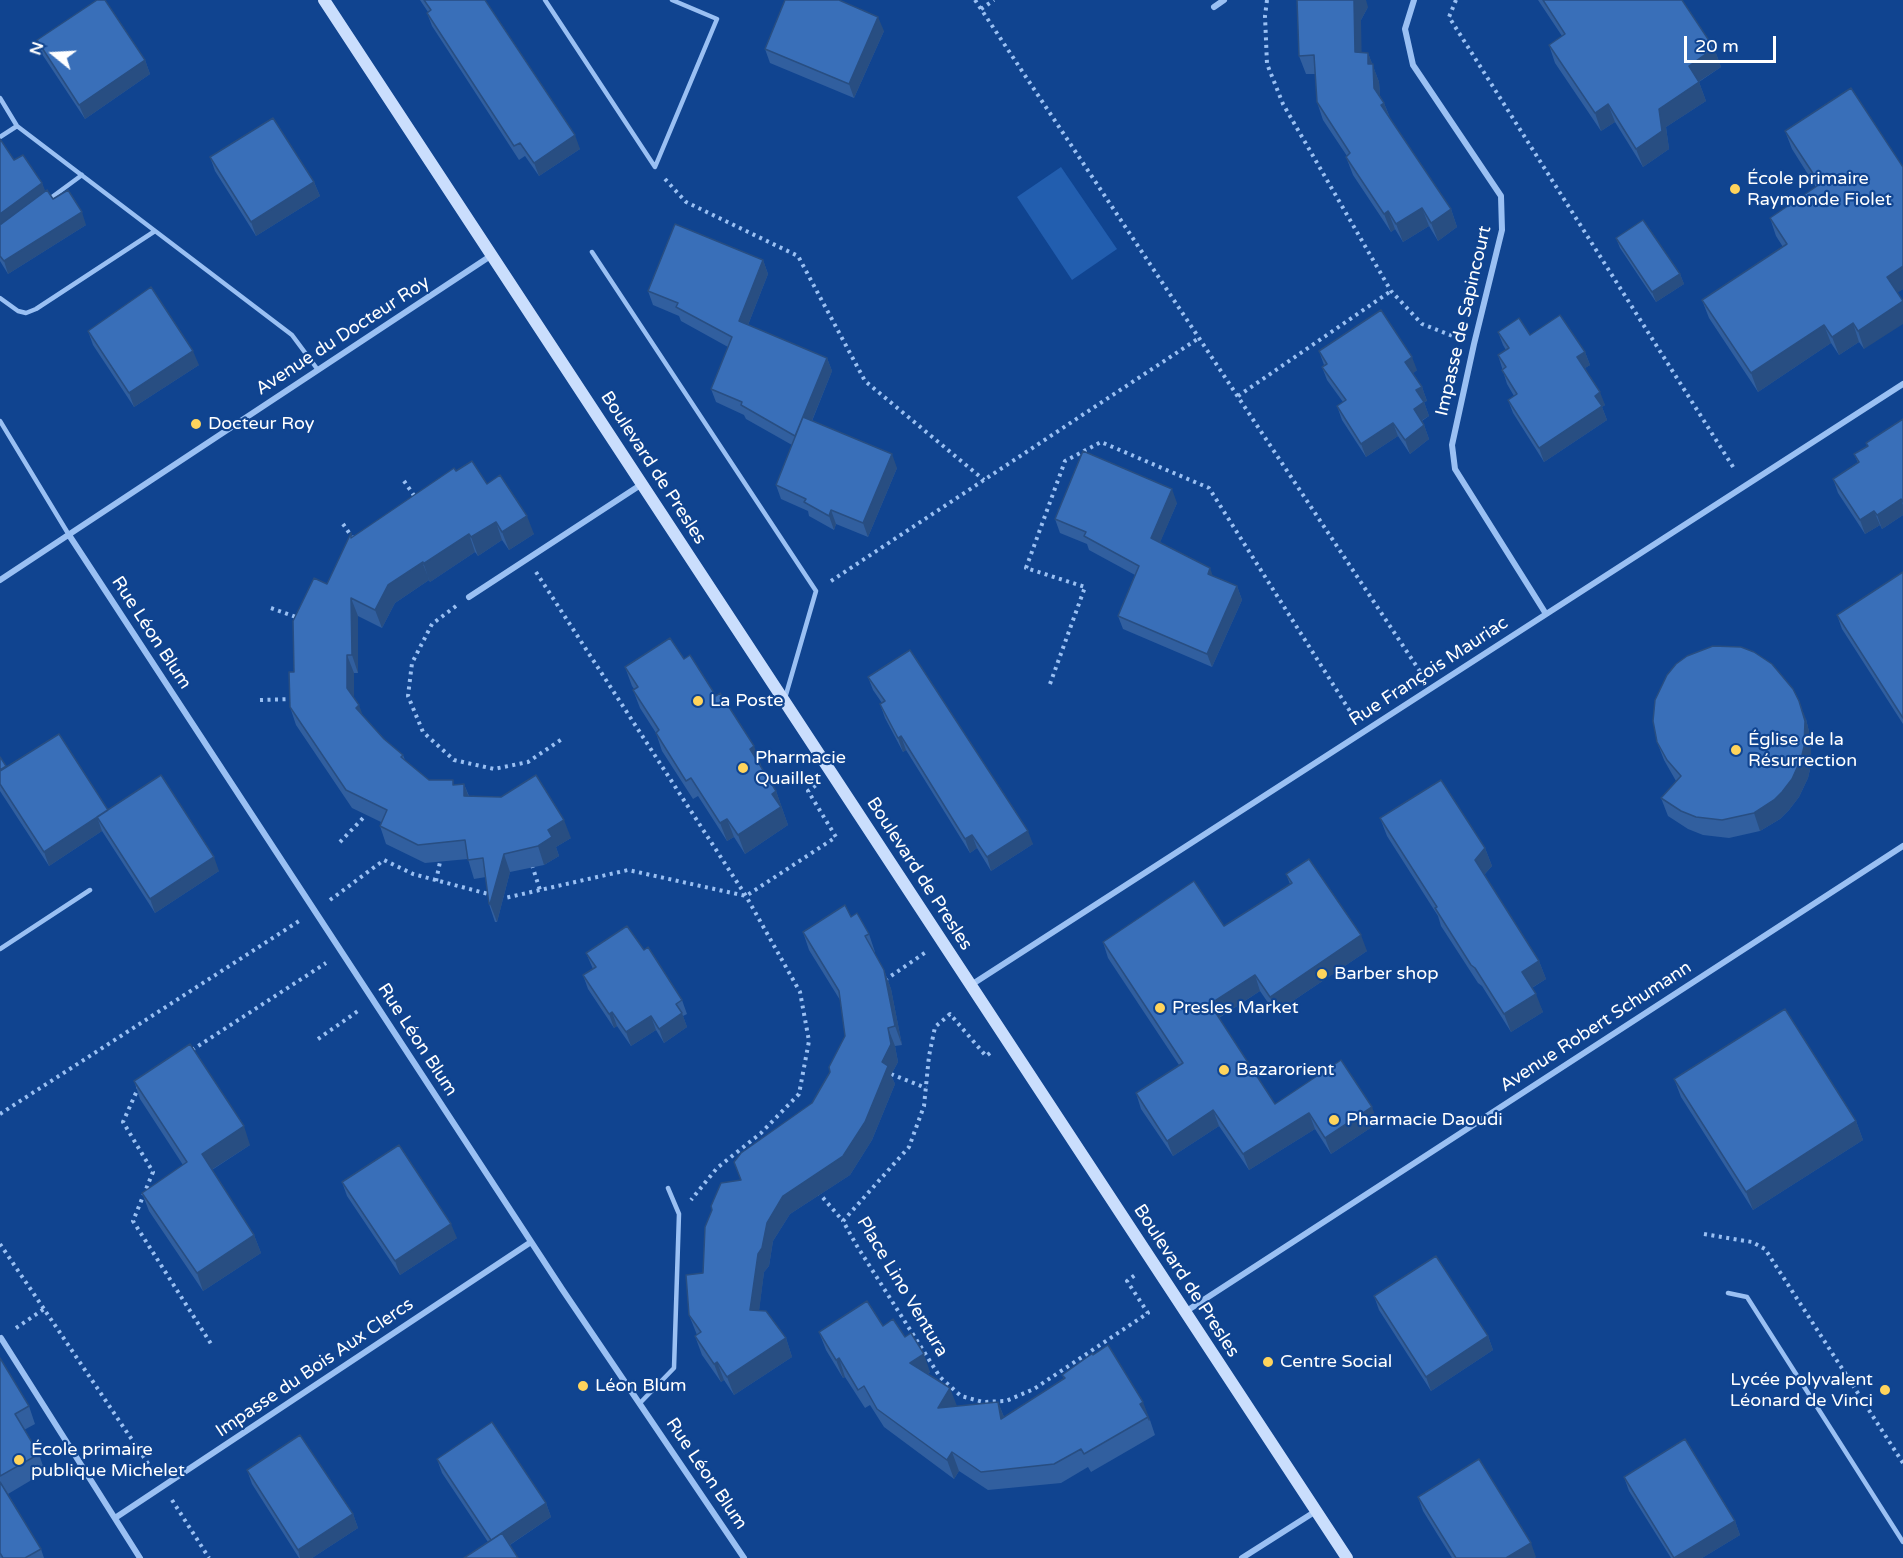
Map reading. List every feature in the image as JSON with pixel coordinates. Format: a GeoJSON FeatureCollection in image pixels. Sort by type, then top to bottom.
{"type":"FeatureCollection","features":[{"type":"Feature","properties":{"kind":"street","name":"Boulevard de Presles"},"geometry":{"type":"LineString","coordinates":[[324,0],[1347,1558]]}},
{"type":"Feature","properties":{"kind":"street"},"geometry":{"type":"LineString","coordinates":[[1214,7],[1224,0]]}},
{"type":"Feature","properties":{"kind":"street","name":"Impasse de Sapincourt"},"geometry":{"type":"LineString","coordinates":[[1414,0],[1405,29],[1413,65],[1501,196],[1502,230],[1452,445],[1455,469],[1546,614]]}},
{"type":"Feature","properties":{"kind":"street","name":"Avenue du Docteur Roy"},"geometry":{"type":"LineString","coordinates":[[0,580],[492,255]]}},
{"type":"Feature","properties":{"kind":"street","name":"Rue François Mauriac"},"geometry":{"type":"LineString","coordinates":[[971,986],[1903,384]]}},
{"type":"Feature","properties":{"kind":"street"},"geometry":{"type":"LineString","coordinates":[[469,597],[642,484]]}},
{"type":"Feature","properties":{"kind":"street","name":"Rue Léon Blum"},"geometry":{"type":"LineString","coordinates":[[69,535],[531,1242],[744,1558]]}},
{"type":"Feature","properties":{"kind":"street","name":"Avenue Robert Schumann"},"geometry":{"type":"LineString","coordinates":[[1185,1312],[1903,846]]}},
{"type":"Feature","properties":{"kind":"street","name":"Impasse du Bois Aux Clercs"},"geometry":{"type":"LineString","coordinates":[[115,1518],[531,1242]]}},
{"type":"Feature","properties":{"kind":"street"},"geometry":{"type":"LineString","coordinates":[[0,1338],[140,1558]]}},
{"type":"Feature","properties":{"kind":"street"},"geometry":{"type":"LineString","coordinates":[[1242,1558],[1316,1511]]}},
{"type":"Feature","properties":{"kind":"lane"},"geometry":{"type":"LineString","coordinates":[[545,0],[655,167]]}},
{"type":"Feature","properties":{"kind":"lane"},"geometry":{"type":"LineString","coordinates":[[655,167],[717,20],[672,0]]}},
{"type":"Feature","properties":{"kind":"lane"},"geometry":{"type":"LineString","coordinates":[[0,98],[17,126],[292,335],[318,370]]}},
{"type":"Feature","properties":{"kind":"lane"},"geometry":{"type":"LineString","coordinates":[[0,137],[17,126]]}},
{"type":"Feature","properties":{"kind":"lane"},"geometry":{"type":"LineString","coordinates":[[45,202],[82,175]]}},
{"type":"Feature","properties":{"kind":"lane"},"geometry":{"type":"LineString","coordinates":[[0,298],[18,312],[27,313],[155,231]]}},
{"type":"Feature","properties":{"kind":"lane"},"geometry":{"type":"LineString","coordinates":[[592,252],[816,591],[784,700]]}},
{"type":"Feature","properties":{"kind":"lane"},"geometry":{"type":"LineString","coordinates":[[0,421],[69,535]]}},
{"type":"Feature","properties":{"kind":"lane"},"geometry":{"type":"LineString","coordinates":[[0,949],[90,890]]}},
{"type":"Feature","properties":{"kind":"lane"},"geometry":{"type":"LineString","coordinates":[[640,1403],[674,1368],[679,1214],[668,1188]]}},
{"type":"Feature","properties":{"kind":"lane"},"geometry":{"type":"LineString","coordinates":[[1728,1293],[1747,1297],[1903,1542]]}},
{"type":"Feature","properties":{"kind":"path"},"geometry":{"type":"LineString","coordinates":[[975,0],[1431,688]]}},
{"type":"Feature","properties":{"kind":"path"},"geometry":{"type":"LineString","coordinates":[[981,9],[994,0]]}},
{"type":"Feature","properties":{"kind":"path"},"geometry":{"type":"LineString","coordinates":[[1267,0],[1265,16],[1267,64],[1283,104],[1391,291],[1422,324],[1474,344]]}},
{"type":"Feature","properties":{"kind":"path"},"geometry":{"type":"LineString","coordinates":[[1456,0],[1449,16],[1745,486]]}},
{"type":"Feature","properties":{"kind":"path"},"geometry":{"type":"LineString","coordinates":[[655,167],[686,202],[798,256],[865,381],[984,480]]}},
{"type":"Feature","properties":{"kind":"path"},"geometry":{"type":"LineString","coordinates":[[1238,396],[1391,291]]}},
{"type":"Feature","properties":{"kind":"path"},"geometry":{"type":"LineString","coordinates":[[816,591],[1199,338]]}},
{"type":"Feature","properties":{"kind":"path"},"geometry":{"type":"LineString","coordinates":[[1050,684],[1085,587],[1026,568],[1065,461],[1101,442],[1209,488],[1363,732]]}},
{"type":"Feature","properties":{"kind":"path"},"geometry":{"type":"LineString","coordinates":[[404,481],[416,498]]}},
{"type":"Feature","properties":{"kind":"path"},"geometry":{"type":"LineString","coordinates":[[343,524],[356,543]]}},
{"type":"Feature","properties":{"kind":"path"},"geometry":{"type":"LineString","coordinates":[[527,559],[746,896],[800,992],[809,1041],[800,1094],[761,1132],[717,1168],[679,1214]]}},
{"type":"Feature","properties":{"kind":"path"},"geometry":{"type":"LineString","coordinates":[[469,597],[432,624],[412,663],[408,696],[423,732],[454,760],[494,769],[528,762],[562,739]]}},
{"type":"Feature","properties":{"kind":"path"},"geometry":{"type":"LineString","coordinates":[[271,608],[308,622]]}},
{"type":"Feature","properties":{"kind":"path"},"geometry":{"type":"LineString","coordinates":[[260,700],[296,699]]}},
{"type":"Feature","properties":{"kind":"path"},"geometry":{"type":"LineString","coordinates":[[0,1114],[315,910],[384,860],[413,874],[505,898],[628,870],[746,896],[836,837],[808,791],[832,774]]}},
{"type":"Feature","properties":{"kind":"path"},"geometry":{"type":"LineString","coordinates":[[340,842],[366,815]]}},
{"type":"Feature","properties":{"kind":"path"},"geometry":{"type":"LineString","coordinates":[[436,880],[440,862]]}},
{"type":"Feature","properties":{"kind":"path"},"geometry":{"type":"LineString","coordinates":[[532,865],[540,890]]}},
{"type":"Feature","properties":{"kind":"path"},"geometry":{"type":"LineString","coordinates":[[881,982],[942,942]]}},
{"type":"Feature","properties":{"kind":"path"},"geometry":{"type":"LineString","coordinates":[[188,1053],[342,953]]}},
{"type":"Feature","properties":{"kind":"path"},"geometry":{"type":"LineString","coordinates":[[318,1039],[374,1001]]}},
{"type":"Feature","properties":{"kind":"path","name":"Place Lino Ventura"},"geometry":{"type":"LineString","coordinates":[[1007,1040],[986,1056],[950,1014],[935,1027],[929,1056],[924,1106],[909,1147],[843,1221],[940,1377],[961,1396],[983,1402],[1006,1401],[1034,1389],[1148,1313],[1127,1281],[1152,1261]]}},
{"type":"Feature","properties":{"kind":"path"},"geometry":{"type":"LineString","coordinates":[[891,1074],[926,1088]]}},
{"type":"Feature","properties":{"kind":"path"},"geometry":{"type":"LineString","coordinates":[[139,1084],[123,1122],[153,1172],[133,1221],[213,1347]]}},
{"type":"Feature","properties":{"kind":"path"},"geometry":{"type":"LineString","coordinates":[[747,1143],[754,1153]]}},
{"type":"Feature","properties":{"kind":"path"},"geometry":{"type":"LineString","coordinates":[[815,1189],[843,1221]]}},
{"type":"Feature","properties":{"kind":"path"},"geometry":{"type":"LineString","coordinates":[[1704,1234],[1752,1242],[1765,1249],[1903,1463]]}},
{"type":"Feature","properties":{"kind":"path"},"geometry":{"type":"LineString","coordinates":[[0,1244],[209,1558]]}},
{"type":"Feature","properties":{"kind":"path"},"geometry":{"type":"LineString","coordinates":[[0,1338],[44,1309]]}},
{"type":"Feature","properties":{"kind":"shaded area"},"geometry":{"type":"Polygon","coordinates":[[[1061,167],[1117,249],[1072,280],[1017,197],[1061,167]]]}},
{"type":"Feature","properties":{"kind":"building"},"geometry":{"type":"Polygon","coordinates":[[[97,0],[105,0],[145,60],[79,105],[37,40],[97,0]]]}},
{"type":"Feature","properties":{"kind":"building"},"geometry":{"type":"Polygon","coordinates":[[[424,0],[485,0],[575,135],[534,163],[520,143],[514,146],[427,13],[431,10],[424,0]]]}},
{"type":"Feature","properties":{"kind":"building"},"geometry":{"type":"Polygon","coordinates":[[[785,0],[839,0],[878,17],[849,84],[765,49],[785,0]]]}},
{"type":"Feature","properties":{"kind":"building"},"geometry":{"type":"Polygon","coordinates":[[[1297,0],[1355,0],[1355,52],[1368,53],[1368,64],[1373,64],[1374,88],[1384,103],[1381,105],[1451,209],[1431,223],[1422,208],[1396,224],[1388,211],[1384,214],[1346,157],[1350,153],[1317,102],[1314,55],[1299,56],[1297,0]]]}},
{"type":"Feature","properties":{"kind":"building"},"geometry":{"type":"Polygon","coordinates":[[[1543,0],[1682,0],[1714,48],[1689,66],[1699,82],[1659,109],[1662,131],[1636,149],[1608,104],[1595,113],[1549,45],[1565,34],[1543,0]]]}},
{"type":"Feature","properties":{"kind":"building"},"geometry":{"type":"Polygon","coordinates":[[[1851,88],[1903,167],[1903,266],[1887,277],[1903,301],[1858,331],[1853,323],[1832,337],[1824,325],[1751,373],[1702,300],[1787,244],[1770,218],[1820,184],[1785,131],[1851,88]]]}},
{"type":"Feature","properties":{"kind":"building"},"geometry":{"type":"Polygon","coordinates":[[[273,118],[314,182],[251,222],[210,157],[273,118]]]}},
{"type":"Feature","properties":{"kind":"building"},"geometry":{"type":"Polygon","coordinates":[[[0,139],[14,160],[23,155],[42,183],[0,214],[0,139]]]}},
{"type":"Feature","properties":{"kind":"building"},"geometry":{"type":"Polygon","coordinates":[[[47,190],[53,199],[68,190],[82,212],[4,261],[0,256],[0,225],[47,190]]]}},
{"type":"Feature","properties":{"kind":"building"},"geometry":{"type":"Polygon","coordinates":[[[1643,220],[1680,274],[1652,292],[1616,238],[1643,220]]]}},
{"type":"Feature","properties":{"kind":"building"},"geometry":{"type":"Polygon","coordinates":[[[675,224],[763,260],[739,321],[827,358],[795,436],[741,405],[742,402],[711,389],[732,337],[676,307],[678,303],[648,291],[675,224]]]}},
{"type":"Feature","properties":{"kind":"building"},"geometry":{"type":"Polygon","coordinates":[[[151,287],[193,351],[129,393],[88,331],[151,287]]]}},
{"type":"Feature","properties":{"kind":"building"},"geometry":{"type":"Polygon","coordinates":[[[1381,310],[1412,357],[1405,362],[1422,387],[1416,390],[1424,402],[1414,409],[1424,425],[1405,440],[1393,423],[1361,444],[1337,406],[1346,400],[1322,367],[1327,364],[1319,351],[1381,310]]]}},
{"type":"Feature","properties":{"kind":"building"},"geometry":{"type":"Polygon","coordinates":[[[1560,315],[1585,352],[1577,357],[1600,392],[1595,396],[1602,406],[1539,448],[1508,400],[1517,394],[1502,370],[1506,367],[1498,355],[1509,348],[1498,332],[1519,318],[1530,335],[1560,315]]]}},
{"type":"Feature","properties":{"kind":"building"},"geometry":{"type":"Polygon","coordinates":[[[803,417],[892,454],[863,523],[831,510],[829,516],[804,502],[806,499],[776,485],[803,417]]]}},
{"type":"Feature","properties":{"kind":"building"},"geometry":{"type":"Polygon","coordinates":[[[1903,419],[1903,502],[1901,499],[1877,515],[1874,511],[1860,520],[1833,479],[1859,462],[1854,454],[1868,446],[1866,443],[1903,419]]]}},
{"type":"Feature","properties":{"kind":"building"},"geometry":{"type":"Polygon","coordinates":[[[1083,451],[1172,489],[1151,538],[1210,568],[1208,574],[1237,586],[1207,654],[1118,616],[1139,566],[1084,536],[1086,532],[1055,519],[1083,451]]]}},
{"type":"Feature","properties":{"kind":"building"},"geometry":{"type":"Polygon","coordinates":[[[472,461],[487,484],[500,475],[527,516],[502,532],[496,522],[471,537],[469,534],[423,564],[423,562],[388,585],[375,610],[351,598],[352,655],[347,655],[347,688],[359,705],[356,708],[384,739],[403,755],[401,757],[429,780],[453,780],[453,785],[464,784],[464,796],[501,797],[536,775],[564,820],[548,830],[552,837],[538,846],[504,854],[490,904],[483,858],[468,860],[465,840],[418,845],[380,826],[387,810],[346,790],[290,707],[289,672],[294,672],[293,621],[314,578],[327,584],[351,533],[351,538],[454,468],[456,471],[472,461]]]}},
{"type":"Feature","properties":{"kind":"building"},"geometry":{"type":"Polygon","coordinates":[[[1903,572],[1903,718],[1837,615],[1903,572]]]}},
{"type":"Feature","properties":{"kind":"building"},"geometry":{"type":"Polygon","coordinates":[[[670,638],[684,659],[690,655],[716,696],[720,693],[754,746],[750,749],[776,791],[772,794],[781,807],[738,835],[727,819],[720,823],[691,778],[686,781],[656,733],[659,730],[633,690],[638,687],[625,667],[670,638]]]}},
{"type":"Feature","properties":{"kind":"building","name":"Église de la Résurrection"},"geometry":{"type":"Polygon","coordinates":[[[1713,646],[1741,647],[1754,652],[1772,664],[1793,689],[1805,721],[1801,759],[1792,779],[1782,792],[1754,813],[1722,820],[1696,817],[1681,811],[1661,798],[1681,776],[1667,760],[1657,742],[1653,721],[1655,700],[1667,675],[1687,656],[1713,646]]]}},
{"type":"Feature","properties":{"kind":"building"},"geometry":{"type":"Polygon","coordinates":[[[910,650],[1028,831],[987,857],[972,835],[965,839],[901,736],[898,738],[880,704],[885,701],[868,677],[910,650]]]}},
{"type":"Feature","properties":{"kind":"building"},"geometry":{"type":"Polygon","coordinates":[[[59,734],[108,810],[44,852],[0,784],[0,771],[59,734]]]}},
{"type":"Feature","properties":{"kind":"building"},"geometry":{"type":"Polygon","coordinates":[[[0,757],[6,766],[0,770],[0,757]]]}},
{"type":"Feature","properties":{"kind":"building"},"geometry":{"type":"Polygon","coordinates":[[[161,775],[214,857],[150,899],[97,817],[161,775]]]}},
{"type":"Feature","properties":{"kind":"building"},"geometry":{"type":"Polygon","coordinates":[[[1441,780],[1485,848],[1475,860],[1539,961],[1522,972],[1536,994],[1504,1014],[1380,818],[1441,780]]]}},
{"type":"Feature","properties":{"kind":"building"},"geometry":{"type":"Polygon","coordinates":[[[1309,859],[1361,935],[1270,997],[1255,975],[1210,1004],[1275,1104],[1341,1060],[1372,1107],[1325,1138],[1309,1113],[1243,1154],[1213,1110],[1167,1141],[1136,1093],[1183,1063],[1103,942],[1194,881],[1224,926],[1292,883],[1286,874],[1309,859]]]}},
{"type":"Feature","properties":{"kind":"building"},"geometry":{"type":"Polygon","coordinates":[[[845,905],[851,917],[857,913],[869,934],[865,936],[884,970],[895,1026],[888,1028],[891,1044],[882,1062],[888,1066],[865,1122],[843,1156],[783,1196],[767,1223],[762,1248],[758,1254],[750,1310],[766,1311],[786,1338],[727,1377],[717,1362],[714,1364],[695,1336],[701,1332],[689,1315],[686,1275],[703,1273],[705,1227],[712,1210],[711,1206],[721,1183],[741,1180],[734,1162],[741,1153],[812,1103],[830,1072],[829,1067],[845,1036],[839,991],[803,932],[845,905]]]}},
{"type":"Feature","properties":{"kind":"building"},"geometry":{"type":"Polygon","coordinates":[[[627,926],[644,950],[648,947],[682,1000],[676,1004],[682,1013],[659,1029],[651,1016],[626,1032],[612,1012],[609,1014],[583,975],[596,967],[586,953],[627,926]]]}},
{"type":"Feature","properties":{"kind":"building"},"geometry":{"type":"Polygon","coordinates":[[[1785,1009],[1856,1121],[1746,1192],[1674,1079],[1785,1009]]]}},
{"type":"Feature","properties":{"kind":"building"},"geometry":{"type":"Polygon","coordinates":[[[190,1044],[244,1126],[202,1154],[254,1235],[197,1273],[142,1193],[187,1162],[134,1081],[190,1044]]]}},
{"type":"Feature","properties":{"kind":"building"},"geometry":{"type":"Polygon","coordinates":[[[399,1145],[451,1224],[395,1261],[342,1182],[399,1145]]]}},
{"type":"Feature","properties":{"kind":"building"},"geometry":{"type":"Polygon","coordinates":[[[1436,1256],[1488,1336],[1426,1377],[1374,1296],[1436,1256]]]}},
{"type":"Feature","properties":{"kind":"building"},"geometry":{"type":"Polygon","coordinates":[[[867,1301],[883,1326],[893,1319],[905,1337],[911,1333],[924,1354],[910,1363],[950,1388],[938,1408],[998,1402],[1001,1419],[1065,1378],[1062,1375],[1108,1345],[1143,1402],[1140,1404],[1148,1417],[1084,1454],[1081,1449],[1054,1464],[981,1472],[952,1452],[947,1460],[877,1409],[864,1386],[858,1390],[839,1358],[836,1360],[819,1332],[867,1301]]]}},
{"type":"Feature","properties":{"kind":"building"},"geometry":{"type":"Polygon","coordinates":[[[0,1358],[29,1406],[15,1414],[39,1454],[0,1476],[0,1358]]]}},
{"type":"Feature","properties":{"kind":"building"},"geometry":{"type":"Polygon","coordinates":[[[492,1422],[546,1503],[491,1540],[437,1459],[492,1422]]]}},
{"type":"Feature","properties":{"kind":"building"},"geometry":{"type":"Polygon","coordinates":[[[300,1435],[353,1514],[298,1550],[247,1470],[300,1435]]]}},
{"type":"Feature","properties":{"kind":"building"},"geometry":{"type":"Polygon","coordinates":[[[1685,1439],[1735,1521],[1674,1558],[1624,1477],[1685,1439]]]}},
{"type":"Feature","properties":{"kind":"building"},"geometry":{"type":"Polygon","coordinates":[[[1479,1459],[1531,1543],[1506,1558],[1456,1558],[1418,1497],[1479,1459]]]}},
{"type":"Feature","properties":{"kind":"building"},"geometry":{"type":"Polygon","coordinates":[[[0,1482],[41,1549],[25,1558],[3,1558],[0,1553],[0,1482]]]}},
{"type":"Feature","properties":{"kind":"building"},"geometry":{"type":"Polygon","coordinates":[[[502,1533],[518,1558],[464,1558],[502,1533]]]}},
{"type":"Feature","properties":{"kind":"place","name":"École primaire Raymonde Fiolet"},"geometry":{"type":"Point","coordinates":[1735,189]}},
{"type":"Feature","properties":{"kind":"place","name":"Docteur Roy"},"geometry":{"type":"Point","coordinates":[196,424]}},
{"type":"Feature","properties":{"kind":"place","name":"La Poste"},"geometry":{"type":"Point","coordinates":[698,701]}},
{"type":"Feature","properties":{"kind":"place","name":"Église de la Résurrection"},"geometry":{"type":"Point","coordinates":[1736,750]}},
{"type":"Feature","properties":{"kind":"place","name":"Pharmacie Quaillet"},"geometry":{"type":"Point","coordinates":[743,768]}},
{"type":"Feature","properties":{"kind":"place","name":"Barber shop"},"geometry":{"type":"Point","coordinates":[1322,974]}},
{"type":"Feature","properties":{"kind":"place","name":"Presles Market"},"geometry":{"type":"Point","coordinates":[1160,1008]}},
{"type":"Feature","properties":{"kind":"place","name":"Bazarorient"},"geometry":{"type":"Point","coordinates":[1224,1070]}},
{"type":"Feature","properties":{"kind":"place","name":"Pharmacie Daoudi"},"geometry":{"type":"Point","coordinates":[1334,1120]}},
{"type":"Feature","properties":{"kind":"place","name":"Centre Social"},"geometry":{"type":"Point","coordinates":[1268,1362]}},
{"type":"Feature","properties":{"kind":"place","name":"Léon Blum"},"geometry":{"type":"Point","coordinates":[583,1386]}},
{"type":"Feature","properties":{"kind":"place","name":"Lycée polyvalent Léonard de Vinci"},"geometry":{"type":"Point","coordinates":[1885,1390]}},
{"type":"Feature","properties":{"kind":"place","name":"École primaire publique Michelet"},"geometry":{"type":"Point","coordinates":[19,1460]}}]}
